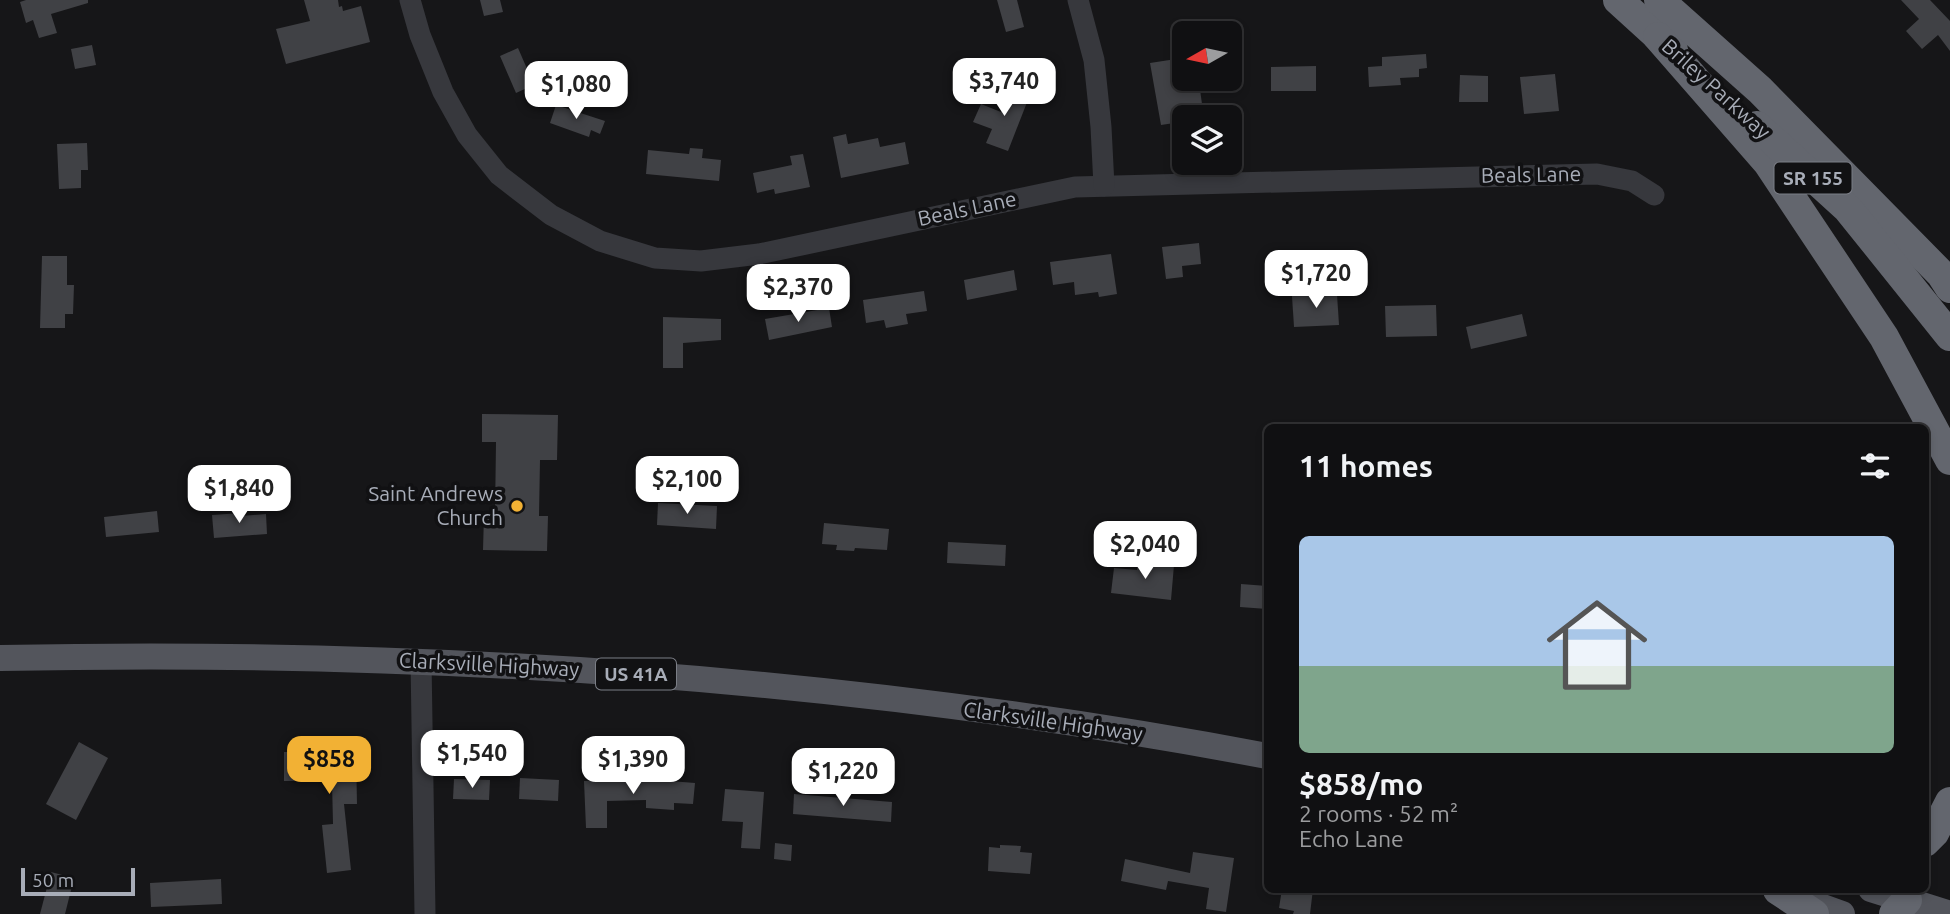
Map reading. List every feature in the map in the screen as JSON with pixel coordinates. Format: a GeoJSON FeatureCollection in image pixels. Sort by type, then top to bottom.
{"type":"FeatureCollection","features":[{"type":"Feature","properties":{"kind":"highway","name":"Briley Parkway"},"geometry":{"type":"LineString","coordinates":[[1618,0],[1848,209],[1950,337]]}},
{"type":"Feature","properties":{"kind":"highway","name":"Briley Parkway"},"geometry":{"type":"LineString","coordinates":[[1659,0],[1760,90],[1947,282]]}},
{"type":"Feature","properties":{"kind":"highway"},"geometry":{"type":"LineString","coordinates":[[1658,37],[1768,163],[1884,337],[1950,460]]}},
{"type":"Feature","properties":{"kind":"highway"},"geometry":{"type":"LineString","coordinates":[[1929,838],[1950,802]]}},
{"type":"Feature","properties":{"kind":"highway"},"geometry":{"type":"LineString","coordinates":[[1781,893],[1814,914]]}},
{"type":"Feature","properties":{"kind":"main road","name":"Clarksville Highway"},"geometry":{"type":"LineString","coordinates":[[0,658],[135,655],[421,660],[779,684],[1036,718],[1264,756]]}},
{"type":"Feature","properties":{"kind":"main road"},"geometry":{"type":"LineString","coordinates":[[1784,893],[1842,914]]}},
{"type":"Feature","properties":{"kind":"main road"},"geometry":{"type":"LineString","coordinates":[[1878,893],[1901,907],[1950,914]]}},
{"type":"Feature","properties":{"kind":"street","name":"Beals Lane"},"geometry":{"type":"LineString","coordinates":[[410,0],[420,35],[443,92],[467,135],[499,175],[551,215],[600,241],[650,257],[701,261],[759,254],[1051,192],[1104,186],[1597,174],[1632,181],[1654,195]]}},
{"type":"Feature","properties":{"kind":"street"},"geometry":{"type":"LineString","coordinates":[[1078,0],[1094,60],[1104,186]]}},
{"type":"Feature","properties":{"kind":"street"},"geometry":{"type":"LineString","coordinates":[[421,660],[425,914]]}},
{"type":"Feature","properties":{"kind":"building"},"geometry":{"type":"Polygon","coordinates":[[[88,0],[88,3],[51,14],[57,33],[39,38],[33,20],[26,23],[20,2],[88,0]]]}},
{"type":"Feature","properties":{"kind":"building"},"geometry":{"type":"Polygon","coordinates":[[[304,0],[338,0],[343,11],[361,6],[370,42],[286,64],[276,29],[310,21],[304,0]]]}},
{"type":"Feature","properties":{"kind":"building"},"geometry":{"type":"Polygon","coordinates":[[[480,0],[500,0],[503,12],[484,16],[480,0]]]}},
{"type":"Feature","properties":{"kind":"building"},"geometry":{"type":"Polygon","coordinates":[[[997,0],[1017,0],[1024,27],[1006,32],[997,0]]]}},
{"type":"Feature","properties":{"kind":"building"},"geometry":{"type":"Polygon","coordinates":[[[1901,0],[1930,0],[1950,21],[1950,51],[1938,35],[1922,49],[1906,31],[1919,19],[1901,0]]]}},
{"type":"Feature","properties":{"kind":"building"},"geometry":{"type":"Polygon","coordinates":[[[92,45],[96,65],[75,69],[71,49],[92,45]]]}},
{"type":"Feature","properties":{"kind":"building"},"geometry":{"type":"Polygon","coordinates":[[[518,48],[528,71],[541,65],[547,79],[516,93],[500,56],[518,48]]]}},
{"type":"Feature","properties":{"kind":"building"},"geometry":{"type":"Polygon","coordinates":[[[1426,54],[1427,68],[1419,69],[1419,77],[1400,78],[1401,85],[1369,87],[1368,67],[1382,66],[1382,57],[1426,54]]]}},
{"type":"Feature","properties":{"kind":"building"},"geometry":{"type":"Polygon","coordinates":[[[1172,60],[1172,91],[1200,91],[1202,104],[1172,105],[1172,123],[1161,125],[1150,63],[1172,60]]]}},
{"type":"Feature","properties":{"kind":"building"},"geometry":{"type":"Polygon","coordinates":[[[1316,66],[1316,91],[1271,91],[1271,67],[1316,66]]]}},
{"type":"Feature","properties":{"kind":"building"},"geometry":{"type":"Polygon","coordinates":[[[1555,74],[1559,111],[1524,114],[1520,77],[1555,74]]]}},
{"type":"Feature","properties":{"kind":"building"},"geometry":{"type":"Polygon","coordinates":[[[1460,75],[1488,76],[1488,102],[1459,102],[1460,75]]]}},
{"type":"Feature","properties":{"kind":"building"},"geometry":{"type":"Polygon","coordinates":[[[1012,84],[1031,92],[1008,151],[986,143],[992,129],[973,122],[981,104],[1001,112],[1012,84]]]}},
{"type":"Feature","properties":{"kind":"building"},"geometry":{"type":"Polygon","coordinates":[[[556,105],[605,121],[600,134],[591,130],[589,137],[550,123],[556,105]]]}},
{"type":"Feature","properties":{"kind":"building"},"geometry":{"type":"Polygon","coordinates":[[[846,134],[848,144],[878,138],[880,147],[905,142],[909,164],[841,178],[833,137],[846,134]]]}},
{"type":"Feature","properties":{"kind":"building"},"geometry":{"type":"Polygon","coordinates":[[[87,143],[88,170],[81,170],[81,188],[59,189],[57,144],[87,143]]]}},
{"type":"Feature","properties":{"kind":"building"},"geometry":{"type":"Polygon","coordinates":[[[690,148],[703,149],[702,158],[721,160],[719,181],[646,174],[648,150],[689,154],[690,148]]]}},
{"type":"Feature","properties":{"kind":"building"},"geometry":{"type":"Polygon","coordinates":[[[803,154],[810,187],[775,194],[774,189],[757,193],[753,173],[792,165],[790,156],[803,154]]]}},
{"type":"Feature","properties":{"kind":"building"},"geometry":{"type":"Polygon","coordinates":[[[1199,243],[1201,264],[1182,266],[1183,277],[1166,279],[1162,247],[1199,243]]]}},
{"type":"Feature","properties":{"kind":"building"},"geometry":{"type":"Polygon","coordinates":[[[1111,254],[1117,294],[1099,297],[1098,292],[1075,295],[1074,282],[1053,285],[1050,262],[1111,254]]]}},
{"type":"Feature","properties":{"kind":"building"},"geometry":{"type":"Polygon","coordinates":[[[42,256],[67,256],[67,285],[74,285],[73,314],[65,314],[65,328],[40,328],[42,256]]]}},
{"type":"Feature","properties":{"kind":"building"},"geometry":{"type":"Polygon","coordinates":[[[1014,270],[1017,290],[967,300],[964,280],[1014,270]]]}},
{"type":"Feature","properties":{"kind":"building"},"geometry":{"type":"Polygon","coordinates":[[[924,291],[927,311],[906,314],[908,324],[886,328],[884,320],[866,323],[863,300],[924,291]]]}},
{"type":"Feature","properties":{"kind":"building"},"geometry":{"type":"Polygon","coordinates":[[[1337,294],[1339,325],[1294,327],[1292,296],[1337,294]]]}},
{"type":"Feature","properties":{"kind":"building"},"geometry":{"type":"Polygon","coordinates":[[[1436,305],[1437,336],[1386,337],[1385,306],[1436,305]]]}},
{"type":"Feature","properties":{"kind":"building"},"geometry":{"type":"Polygon","coordinates":[[[829,308],[832,327],[769,340],[765,319],[829,308]]]}},
{"type":"Feature","properties":{"kind":"building"},"geometry":{"type":"Polygon","coordinates":[[[1522,314],[1527,336],[1471,349],[1466,327],[1522,314]]]}},
{"type":"Feature","properties":{"kind":"building"},"geometry":{"type":"Polygon","coordinates":[[[663,317],[721,319],[721,340],[683,343],[683,368],[663,368],[663,317]]]}},
{"type":"Feature","properties":{"kind":"building"},"geometry":{"type":"Polygon","coordinates":[[[482,414],[558,415],[557,460],[540,460],[539,516],[548,516],[547,551],[483,550],[484,515],[495,515],[496,442],[482,442],[482,414]]]}},
{"type":"Feature","properties":{"kind":"building"},"geometry":{"type":"Polygon","coordinates":[[[658,503],[717,506],[716,529],[657,525],[658,503]]]}},
{"type":"Feature","properties":{"kind":"building"},"geometry":{"type":"Polygon","coordinates":[[[157,511],[159,532],[106,537],[104,517],[157,511]]]}},
{"type":"Feature","properties":{"kind":"building"},"geometry":{"type":"Polygon","coordinates":[[[241,513],[241,516],[266,514],[267,534],[214,538],[212,515],[241,513]]]}},
{"type":"Feature","properties":{"kind":"building"},"geometry":{"type":"Polygon","coordinates":[[[824,523],[889,529],[887,550],[836,550],[837,545],[822,544],[824,523]]]}},
{"type":"Feature","properties":{"kind":"building"},"geometry":{"type":"Polygon","coordinates":[[[948,542],[1006,545],[1005,566],[947,563],[948,542]]]}},
{"type":"Feature","properties":{"kind":"building"},"geometry":{"type":"Polygon","coordinates":[[[1138,560],[1174,565],[1171,600],[1111,593],[1114,568],[1137,570],[1138,560]]]}},
{"type":"Feature","properties":{"kind":"building"},"geometry":{"type":"Polygon","coordinates":[[[1241,584],[1264,586],[1264,609],[1240,607],[1241,584]]]}},
{"type":"Feature","properties":{"kind":"building"},"geometry":{"type":"Polygon","coordinates":[[[79,742],[108,758],[76,820],[46,804],[79,742]]]}},
{"type":"Feature","properties":{"kind":"building"},"geometry":{"type":"Polygon","coordinates":[[[356,751],[357,804],[344,804],[351,870],[327,873],[322,825],[333,824],[332,781],[284,781],[284,752],[356,751]]]}},
{"type":"Feature","properties":{"kind":"building"},"geometry":{"type":"Polygon","coordinates":[[[520,778],[559,780],[558,801],[519,799],[520,778]]]}},
{"type":"Feature","properties":{"kind":"building"},"geometry":{"type":"Polygon","coordinates":[[[454,779],[490,780],[489,800],[453,799],[454,779]]]}},
{"type":"Feature","properties":{"kind":"building"},"geometry":{"type":"Polygon","coordinates":[[[645,779],[695,783],[693,804],[674,803],[674,810],[646,808],[646,800],[607,801],[607,828],[586,828],[584,781],[645,779]]]}},
{"type":"Feature","properties":{"kind":"building"},"geometry":{"type":"Polygon","coordinates":[[[725,789],[764,792],[760,849],[741,848],[743,822],[722,821],[725,789]]]}},
{"type":"Feature","properties":{"kind":"building"},"geometry":{"type":"Polygon","coordinates":[[[794,794],[892,802],[891,822],[793,814],[794,794]]]}},
{"type":"Feature","properties":{"kind":"building"},"geometry":{"type":"Polygon","coordinates":[[[775,843],[792,845],[791,861],[774,859],[775,843]]]}},
{"type":"Feature","properties":{"kind":"building"},"geometry":{"type":"Polygon","coordinates":[[[1000,845],[1021,846],[1020,852],[1032,853],[1030,874],[988,871],[989,847],[1000,848],[1000,845]]]}},
{"type":"Feature","properties":{"kind":"building"},"geometry":{"type":"Polygon","coordinates":[[[1193,852],[1234,858],[1226,912],[1206,909],[1209,888],[1168,881],[1166,890],[1121,881],[1125,859],[1190,873],[1193,852]]]}},
{"type":"Feature","properties":{"kind":"building"},"geometry":{"type":"Polygon","coordinates":[[[51,872],[74,878],[65,914],[40,914],[51,872]]]}},
{"type":"Feature","properties":{"kind":"building"},"geometry":{"type":"Polygon","coordinates":[[[221,879],[222,904],[151,907],[150,883],[221,879]]]}},
{"type":"Feature","properties":{"kind":"building"},"geometry":{"type":"Polygon","coordinates":[[[1281,893],[1313,893],[1310,914],[1293,914],[1294,911],[1279,908],[1281,893]]]}},
{"type":"Feature","properties":{"kind":"place","name":"Saint Andrews Church"},"geometry":{"type":"Point","coordinates":[517,506]}}]}
